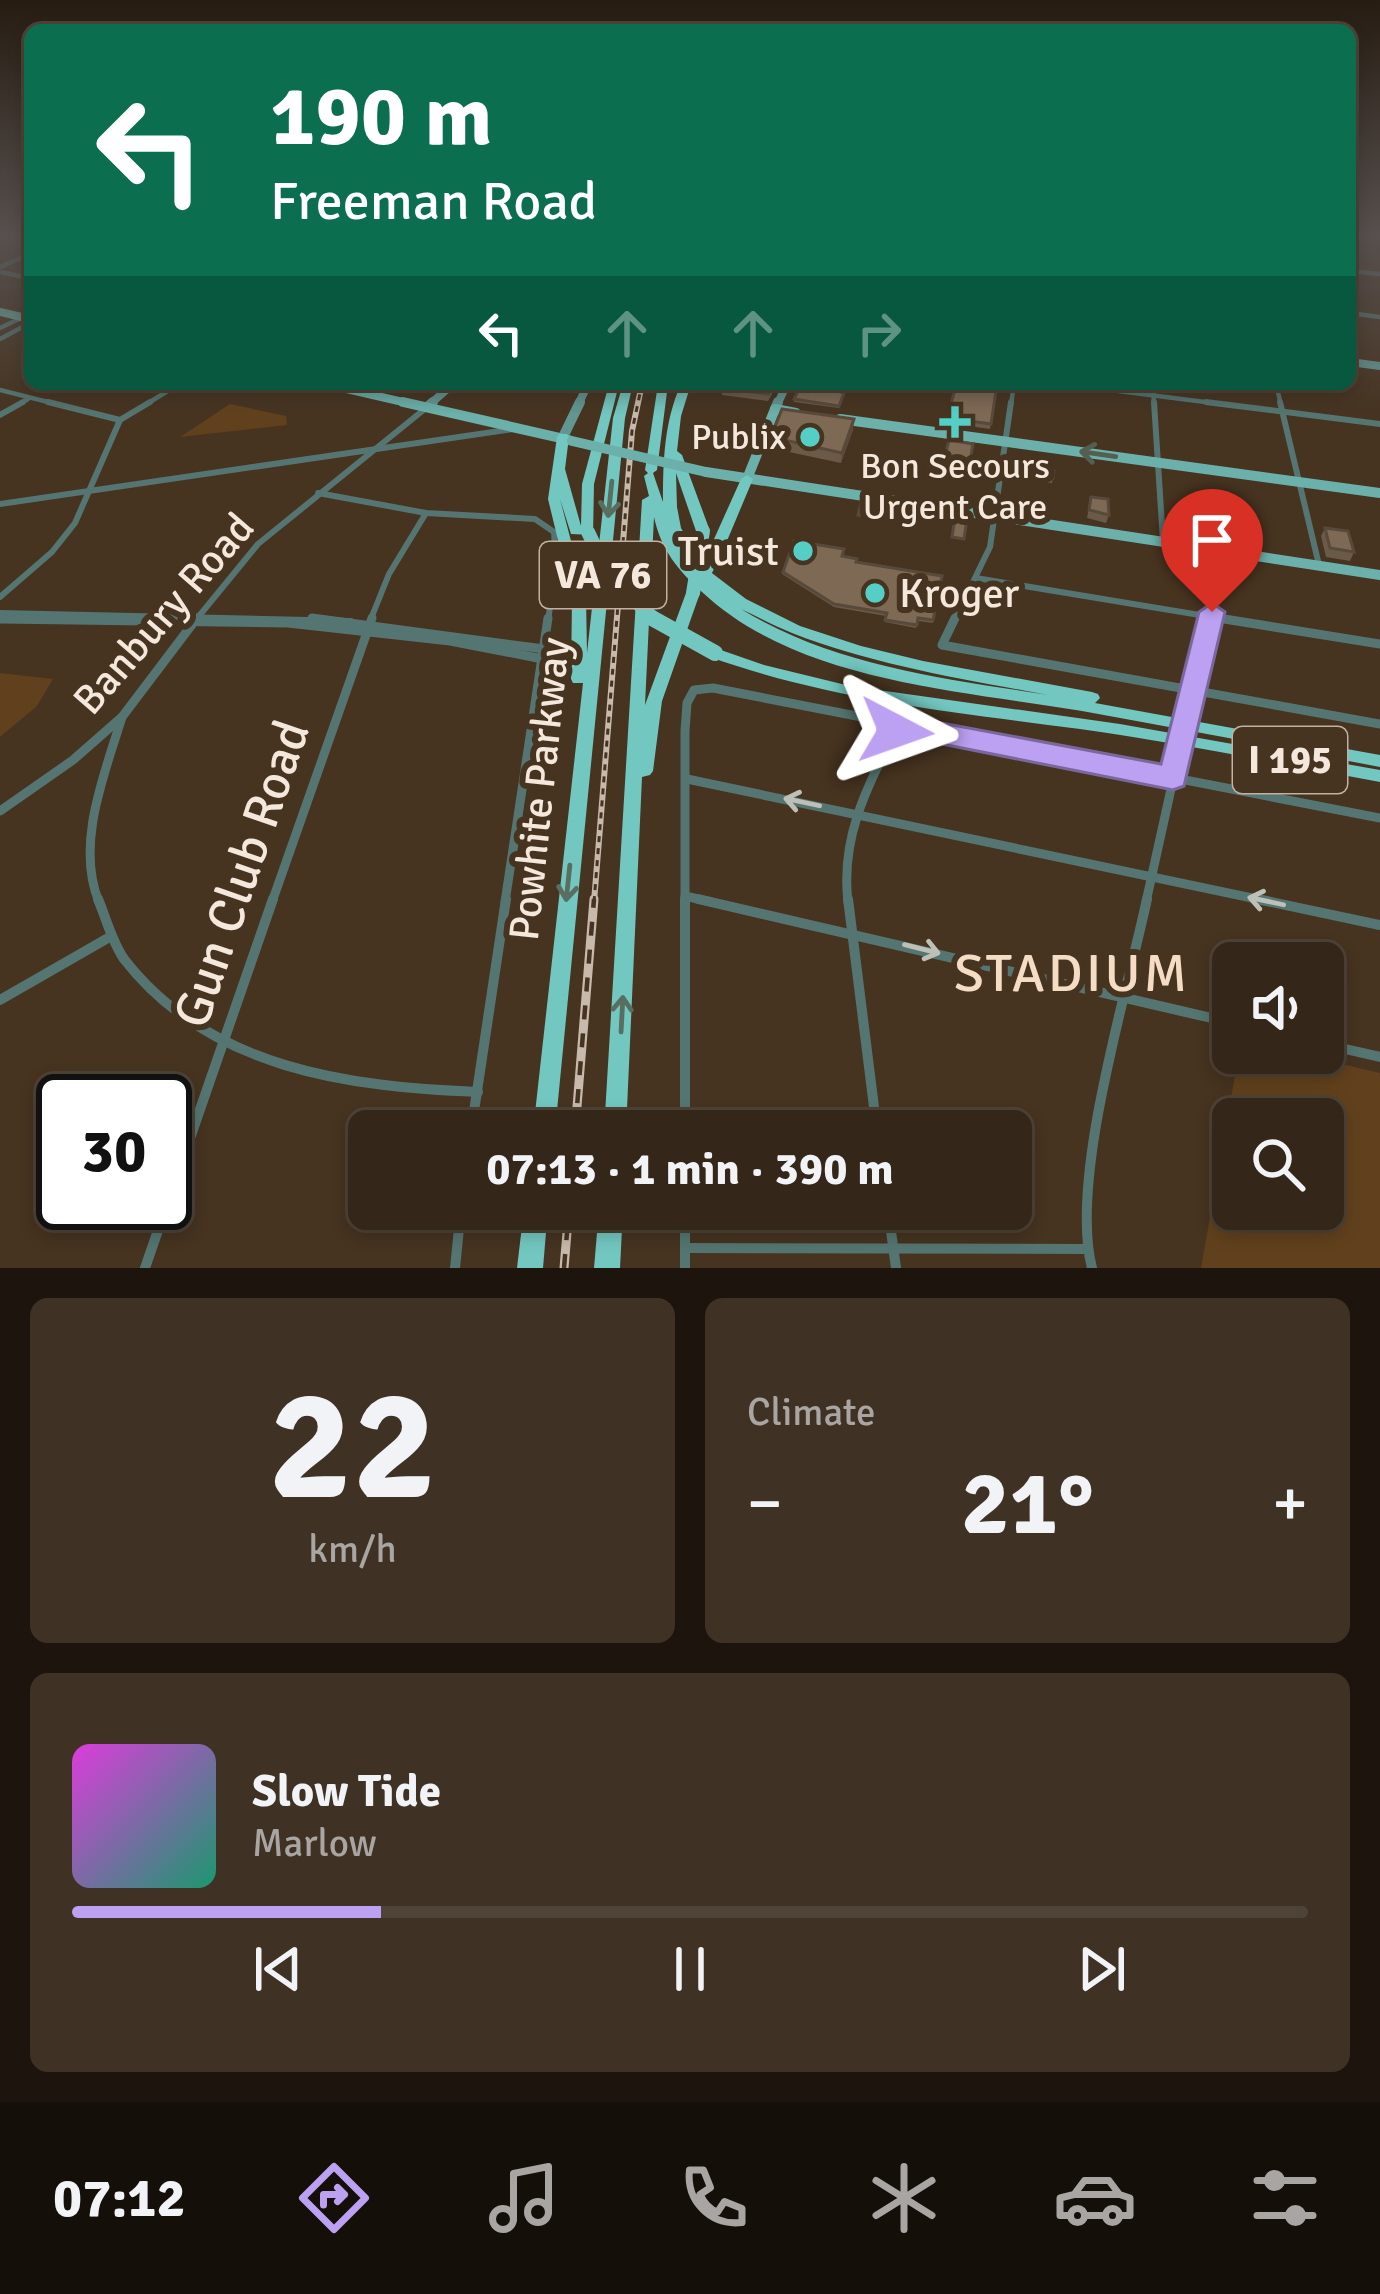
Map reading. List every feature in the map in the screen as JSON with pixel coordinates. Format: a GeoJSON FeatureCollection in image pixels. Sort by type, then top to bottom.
{"type":"FeatureCollection","features":[{"type":"Feature","properties":{"kind":"highway","name":"I 195"},"geometry":{"type":"LineString","coordinates":[[612,390],[588,484],[583,531],[607,575],[645,614],[715,653],[796,679],[860,691],[1380,776]]}},
{"type":"Feature","properties":{"kind":"highway","name":"Powhite Parkway"},"geometry":{"type":"LineString","coordinates":[[546,1110],[580,766],[619,418],[626,390]]}},
{"type":"Feature","properties":{"kind":"highway","name":"I 195"},"geometry":{"type":"LineString","coordinates":[[662,390],[650,476],[662,535],[680,564],[724,604],[781,637],[899,673],[1380,760]]}},
{"type":"Feature","properties":{"kind":"highway"},"geometry":{"type":"LineString","coordinates":[[684,390],[675,412],[670,501],[678,537],[713,580],[764,615],[856,650],[1050,689],[1246,736]]}},
{"type":"Feature","properties":{"kind":"highway"},"geometry":{"type":"LineString","coordinates":[[673,434],[703,531],[693,593]]}},
{"type":"Feature","properties":{"kind":"highway"},"geometry":{"type":"LineString","coordinates":[[569,438],[557,461],[554,499],[572,556],[582,620],[580,766]]}},
{"type":"Feature","properties":{"kind":"highway"},"geometry":{"type":"LineString","coordinates":[[557,461],[583,531]]}},
{"type":"Feature","properties":{"kind":"highway","name":"Powhite Parkway"},"geometry":{"type":"LineString","coordinates":[[616,1110],[650,476]]}},
{"type":"Feature","properties":{"kind":"highway"},"geometry":{"type":"LineString","coordinates":[[634,796],[643,777],[654,701],[693,593],[747,479]]}},
{"type":"Feature","properties":{"kind":"highway"},"geometry":{"type":"LineString","coordinates":[[1200,744],[1380,788]]}},
{"type":"Feature","properties":{"kind":"highway"},"geometry":{"type":"LineString","coordinates":[[530,1268],[534,1230]]}},
{"type":"Feature","properties":{"kind":"highway"},"geometry":{"type":"LineString","coordinates":[[607,1268],[609,1230]]}},
{"type":"Feature","properties":{"kind":"main road"},"geometry":{"type":"LineString","coordinates":[[352,390],[747,479],[1380,574]]}},
{"type":"Feature","properties":{"kind":"main road"},"geometry":{"type":"LineString","coordinates":[[427,407],[447,390]]}},
{"type":"Feature","properties":{"kind":"main road"},"geometry":{"type":"LineString","coordinates":[[569,438],[585,390]]}},
{"type":"Feature","properties":{"kind":"main road"},"geometry":{"type":"LineString","coordinates":[[747,479],[785,390]]}},
{"type":"Feature","properties":{"kind":"main road"},"geometry":{"type":"LineString","coordinates":[[775,410],[803,413]]}},
{"type":"Feature","properties":{"kind":"main road"},"geometry":{"type":"LineString","coordinates":[[823,416],[1380,493]]}},
{"type":"Feature","properties":{"kind":"street"},"geometry":{"type":"LineString","coordinates":[[0,390],[121,423],[178,390]]}},
{"type":"Feature","properties":{"kind":"street"},"geometry":{"type":"LineString","coordinates":[[0,597],[52,552],[75,523],[121,423],[170,390]]}},
{"type":"Feature","properties":{"kind":"street"},"geometry":{"type":"LineString","coordinates":[[1013,390],[990,547],[942,645],[1380,724]]}},
{"type":"Feature","properties":{"kind":"street"},"geometry":{"type":"LineString","coordinates":[[1113,390],[1380,424]]}},
{"type":"Feature","properties":{"kind":"street"},"geometry":{"type":"LineString","coordinates":[[1153,390],[1163,542]]}},
{"type":"Feature","properties":{"kind":"street"},"geometry":{"type":"LineString","coordinates":[[1277,390],[1319,565]]}},
{"type":"Feature","properties":{"kind":"street"},"geometry":{"type":"LineString","coordinates":[[0,415],[30,398]]}},
{"type":"Feature","properties":{"kind":"street","name":"Banbury Road"},"geometry":{"type":"LineString","coordinates":[[0,811],[80,754],[122,717],[195,618],[259,544],[427,407]]}},
{"type":"Feature","properties":{"kind":"street"},"geometry":{"type":"LineString","coordinates":[[0,504],[520,428]]}},
{"type":"Feature","properties":{"kind":"street"},"geometry":{"type":"LineString","coordinates":[[319,493],[426,513],[535,519],[552,527],[556,564],[474,1110]]}},
{"type":"Feature","properties":{"kind":"street","name":"Gun Club Road"},"geometry":{"type":"LineString","coordinates":[[146,1268],[369,626],[389,574],[426,513]]}},
{"type":"Feature","properties":{"kind":"street"},"geometry":{"type":"LineString","coordinates":[[1092,1268],[1088,1249],[1090,1160],[1226,551]]}},
{"type":"Feature","properties":{"kind":"street"},"geometry":{"type":"LineString","coordinates":[[976,578],[1380,644]]}},
{"type":"Feature","properties":{"kind":"street"},"geometry":{"type":"LineString","coordinates":[[0,616],[369,626],[543,654]]}},
{"type":"Feature","properties":{"kind":"street"},"geometry":{"type":"LineString","coordinates":[[685,1110],[687,703],[694,690],[712,688],[1380,818]]}},
{"type":"Feature","properties":{"kind":"street"},"geometry":{"type":"LineString","coordinates":[[122,717],[90,803],[89,881],[108,938],[159,1001],[224,1046],[278,1069],[358,1088],[478,1092]]}},
{"type":"Feature","properties":{"kind":"street"},"geometry":{"type":"LineString","coordinates":[[875,1110],[844,866],[856,814],[899,725]]}},
{"type":"Feature","properties":{"kind":"street"},"geometry":{"type":"LineString","coordinates":[[80,754],[104,757]]}},
{"type":"Feature","properties":{"kind":"street"},"geometry":{"type":"LineString","coordinates":[[687,778],[1380,925]]}},
{"type":"Feature","properties":{"kind":"street"},"geometry":{"type":"LineString","coordinates":[[686,896],[1212,1018]]}},
{"type":"Feature","properties":{"kind":"street"},"geometry":{"type":"LineString","coordinates":[[0,1000],[108,938]]}},
{"type":"Feature","properties":{"kind":"street"},"geometry":{"type":"LineString","coordinates":[[1344,1048],[1380,1057]]}},
{"type":"Feature","properties":{"kind":"street"},"geometry":{"type":"LineString","coordinates":[[455,1268],[459,1230]]}},
{"type":"Feature","properties":{"kind":"street"},"geometry":{"type":"LineString","coordinates":[[685,1230],[685,1268]]}},
{"type":"Feature","properties":{"kind":"street"},"geometry":{"type":"LineString","coordinates":[[891,1230],[896,1268]]}},
{"type":"Feature","properties":{"kind":"street"},"geometry":{"type":"LineString","coordinates":[[685,1249],[1088,1249]]}},
{"type":"Feature","properties":{"kind":"shaded area"},"geometry":{"type":"Polygon","coordinates":[[[230,404],[286,416],[287,425],[180,437],[230,404]]]}},
{"type":"Feature","properties":{"kind":"shaded area"},"geometry":{"type":"Polygon","coordinates":[[[0,673],[53,679],[37,706],[0,737],[0,673]]]}},
{"type":"Feature","properties":{"kind":"shaded area"},"geometry":{"type":"Polygon","coordinates":[[[1344,1065],[1380,1073],[1380,1268],[1201,1268],[1212,1206],[1212,1230],[1344,1230],[1344,1098],[1231,1098],[1235,1074],[1344,1074],[1344,1065]]]}},
{"type":"Feature","properties":{"kind":"building"},"geometry":{"type":"Polygon","coordinates":[[[798,390],[844,393],[839,406],[794,399],[798,390]]]}},
{"type":"Feature","properties":{"kind":"building"},"geometry":{"type":"Polygon","coordinates":[[[955,390],[996,390],[991,424],[948,418],[955,390]]]}},
{"type":"Feature","properties":{"kind":"building","name":"Publix"},"geometry":{"type":"Polygon","coordinates":[[[782,409],[854,419],[842,453],[771,437],[782,409]]]}},
{"type":"Feature","properties":{"kind":"building"},"geometry":{"type":"Polygon","coordinates":[[[949,440],[973,444],[969,469],[943,465],[949,440]]]}},
{"type":"Feature","properties":{"kind":"building"},"geometry":{"type":"Polygon","coordinates":[[[1034,468],[1054,471],[1053,478],[1033,475],[1034,468]]]}},
{"type":"Feature","properties":{"kind":"building"},"geometry":{"type":"Polygon","coordinates":[[[1091,497],[1108,499],[1109,515],[1089,510],[1091,497]]]}},
{"type":"Feature","properties":{"kind":"building"},"geometry":{"type":"Polygon","coordinates":[[[861,503],[875,505],[872,517],[858,515],[861,503]]]}},
{"type":"Feature","properties":{"kind":"building"},"geometry":{"type":"Polygon","coordinates":[[[955,517],[967,519],[964,539],[952,537],[955,517]]]}},
{"type":"Feature","properties":{"kind":"building"},"geometry":{"type":"Polygon","coordinates":[[[1325,528],[1348,531],[1354,552],[1330,548],[1325,528]]]}},
{"type":"Feature","properties":{"kind":"building","name":"Kroger"},"geometry":{"type":"Polygon","coordinates":[[[794,541],[844,549],[842,556],[856,562],[942,576],[933,620],[918,618],[917,625],[885,620],[887,613],[834,604],[783,572],[794,541]]]}},
{"type":"Feature","properties":{"kind":"railway"},"geometry":{"type":"LineString","coordinates":[[594,902],[632,431],[641,390]]}},
{"type":"Feature","properties":{"kind":"railway"},"geometry":{"type":"LineString","coordinates":[[577,1110],[594,899]]}},
{"type":"Feature","properties":{"kind":"railway"},"geometry":{"type":"LineString","coordinates":[[564,1268],[567,1230]]}},
{"type":"Feature","properties":{"kind":"place","name":"Bon Secours Urgent Care"},"geometry":{"type":"Point","coordinates":[955,422]}},
{"type":"Feature","properties":{"kind":"place","name":"Publix"},"geometry":{"type":"Point","coordinates":[810,437]}},
{"type":"Feature","properties":{"kind":"place","name":"Truist"},"geometry":{"type":"Point","coordinates":[803,551]}},
{"type":"Feature","properties":{"kind":"place","name":"Kroger"},"geometry":{"type":"Point","coordinates":[875,593]}},
{"type":"Feature","properties":{"kind":"district","name":"STADIUM"},"geometry":{"type":"Point","coordinates":[1072,973]}},
{"type":"Feature","properties":{"kind":"route"},"geometry":{"type":"LineString","coordinates":[[896,731],[899,725],[1173,778],[1212,612]]}}]}
